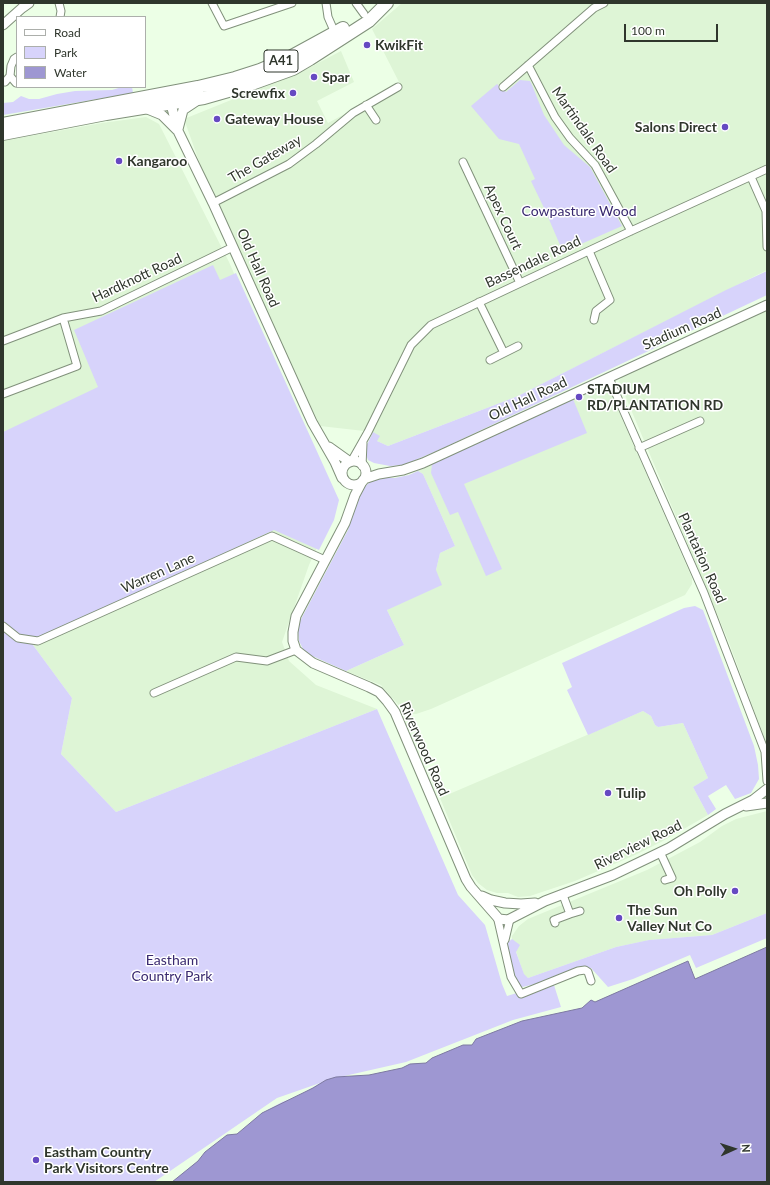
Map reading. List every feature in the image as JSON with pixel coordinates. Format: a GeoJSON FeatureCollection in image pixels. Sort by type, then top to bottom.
{"type":"FeatureCollection","features":[{"type":"Feature","properties":{"kind":"highway","name":"A41"},"geometry":{"type":"LineString","coordinates":[[3,124],[218,82],[260,70],[294,55],[335,33],[364,14],[376,3]]}},
{"type":"Feature","properties":{"kind":"highway","name":"A41"},"geometry":{"type":"LineString","coordinates":[[3,134],[204,98],[246,86],[293,69],[369,21],[387,3]]}},
{"type":"Feature","properties":{"kind":"street"},"geometry":{"type":"LineString","coordinates":[[59,3],[61,11],[60,16]]}},
{"type":"Feature","properties":{"kind":"street"},"geometry":{"type":"LineString","coordinates":[[212,3],[224,26],[292,3]]}},
{"type":"Feature","properties":{"kind":"street"},"geometry":{"type":"LineString","coordinates":[[326,3],[328,17],[335,33]]}},
{"type":"Feature","properties":{"kind":"street"},"geometry":{"type":"LineString","coordinates":[[356,3],[364,14]]}},
{"type":"Feature","properties":{"kind":"street"},"geometry":{"type":"LineString","coordinates":[[503,87],[594,8],[604,3]]}},
{"type":"Feature","properties":{"kind":"street"},"geometry":{"type":"LineString","coordinates":[[3,26],[23,5]]}},
{"type":"Feature","properties":{"kind":"street"},"geometry":{"type":"LineString","coordinates":[[16,58],[11,66],[8,79],[16,82]]}},
{"type":"Feature","properties":{"kind":"street","name":"Martindale Road"},"geometry":{"type":"LineString","coordinates":[[528,65],[555,117],[570,138],[595,165],[631,231]]}},
{"type":"Feature","properties":{"kind":"street","name":"The Gateway"},"geometry":{"type":"LineString","coordinates":[[213,203],[289,164],[316,144],[343,120],[398,87]]}},
{"type":"Feature","properties":{"kind":"street"},"geometry":{"type":"LineString","coordinates":[[171,104],[171,95],[174,91]]}},
{"type":"Feature","properties":{"kind":"street"},"geometry":{"type":"LineString","coordinates":[[178,131],[183,110],[189,105],[204,98]]}},
{"type":"Feature","properties":{"kind":"street"},"geometry":{"type":"LineString","coordinates":[[25,120],[160,100],[167,100],[171,104]]}},
{"type":"Feature","properties":{"kind":"street","name":"Old Hall Road"},"geometry":{"type":"LineString","coordinates":[[171,104],[178,131],[213,203],[287,369],[312,422],[343,478]]}},
{"type":"Feature","properties":{"kind":"street"},"geometry":{"type":"LineString","coordinates":[[366,105],[376,120]]}},
{"type":"Feature","properties":{"kind":"street"},"geometry":{"type":"LineString","coordinates":[[145,108],[162,115],[178,131]]}},
{"type":"Feature","properties":{"kind":"street","name":"Apex Court"},"geometry":{"type":"LineString","coordinates":[[463,162],[520,283]]}},
{"type":"Feature","properties":{"kind":"street","name":"Bassendale Road"},"geometry":{"type":"LineString","coordinates":[[351,462],[411,345],[431,325],[767,169]]}},
{"type":"Feature","properties":{"kind":"street"},"geometry":{"type":"LineString","coordinates":[[751,177],[766,211],[767,247]]}},
{"type":"Feature","properties":{"kind":"street","name":"Hardknott Road"},"geometry":{"type":"LineString","coordinates":[[4,338],[63,318],[101,311],[233,247]]}},
{"type":"Feature","properties":{"kind":"street"},"geometry":{"type":"LineString","coordinates":[[589,251],[610,300],[596,311],[594,320]]}},
{"type":"Feature","properties":{"kind":"street"},"geometry":{"type":"LineString","coordinates":[[478,302],[504,353]]}},
{"type":"Feature","properties":{"kind":"street","name":"Stadium Road"},"geometry":{"type":"LineString","coordinates":[[609,378],[767,305]]}},
{"type":"Feature","properties":{"kind":"street"},"geometry":{"type":"LineString","coordinates":[[3,394],[77,366],[63,318]]}},
{"type":"Feature","properties":{"kind":"street"},"geometry":{"type":"LineString","coordinates":[[490,360],[518,346]]}},
{"type":"Feature","properties":{"kind":"street","name":"Old Hall Road"},"geometry":{"type":"LineString","coordinates":[[364,480],[374,475],[404,470],[423,463],[609,378]]}},
{"type":"Feature","properties":{"kind":"street","name":"Plantation Road"},"geometry":{"type":"LineString","coordinates":[[609,378],[704,593],[766,754],[767,781]]}},
{"type":"Feature","properties":{"kind":"street"},"geometry":{"type":"LineString","coordinates":[[639,448],[700,421]]}},
{"type":"Feature","properties":{"kind":"street","name":"Bassendale Road"},"geometry":{"type":"LineString","coordinates":[[362,466],[364,439]]}},
{"type":"Feature","properties":{"kind":"street","name":"Old Hall Road"},"geometry":{"type":"LineString","coordinates":[[324,442],[336,453],[351,462]]}},
{"type":"Feature","properties":{"kind":"street"},"geometry":{"type":"LineString","coordinates":[[154,693],[236,657],[267,661],[296,650],[293,641],[293,632],[296,616],[345,523],[355,495],[364,480],[365,472],[362,466],[357,462],[351,462],[344,466],[342,474],[349,497],[349,510]]}},
{"type":"Feature","properties":{"kind":"street","name":"Old Hall Road"},"geometry":{"type":"LineString","coordinates":[[362,466],[392,472]]}},
{"type":"Feature","properties":{"kind":"street"},"geometry":{"type":"LineString","coordinates":[[343,478],[345,482],[353,485],[357,485],[364,480]]}},
{"type":"Feature","properties":{"kind":"street","name":"Warren Lane"},"geometry":{"type":"LineString","coordinates":[[3,626],[18,638],[38,641],[272,536],[325,560]]}},
{"type":"Feature","properties":{"kind":"street","name":"Riverwood Road"},"geometry":{"type":"LineString","coordinates":[[296,650],[313,663],[370,687],[379,692],[388,701],[395,712],[468,884],[497,916]]}},
{"type":"Feature","properties":{"kind":"street"},"geometry":{"type":"LineString","coordinates":[[767,789],[767,796]]}},
{"type":"Feature","properties":{"kind":"street","name":"Riverview Road"},"geometry":{"type":"LineString","coordinates":[[510,919],[545,901],[613,875],[660,852],[757,797],[767,789]]}},
{"type":"Feature","properties":{"kind":"street","name":"Riverview Road"},"geometry":{"type":"LineString","coordinates":[[740,806],[767,802]]}},
{"type":"Feature","properties":{"kind":"street"},"geometry":{"type":"LineString","coordinates":[[660,852],[672,878],[664,880]]}},
{"type":"Feature","properties":{"kind":"street"},"geometry":{"type":"LineString","coordinates":[[474,891],[492,900],[506,903],[512,907],[514,912],[510,919],[504,946]]}},
{"type":"Feature","properties":{"kind":"street"},"geometry":{"type":"LineString","coordinates":[[563,894],[570,914]]}},
{"type":"Feature","properties":{"kind":"street","name":"Riverview Road"},"geometry":{"type":"LineString","coordinates":[[506,903],[521,904],[545,901]]}},
{"type":"Feature","properties":{"kind":"street"},"geometry":{"type":"LineString","coordinates":[[506,903],[497,907],[497,916],[511,977],[521,994],[578,971],[585,970],[588,972],[591,981]]}},
{"type":"Feature","properties":{"kind":"street"},"geometry":{"type":"LineString","coordinates":[[555,923],[554,920],[580,911]]}},
{"type":"Feature","properties":{"kind":"street"},"geometry":{"type":"LineString","coordinates":[[497,916],[502,920],[510,919]]}},
{"type":"Feature","properties":{"kind":"shaded area"},"geometry":{"type":"Polygon","coordinates":[[[402,3],[767,3],[767,270],[518,396],[388,446],[377,441],[373,432],[320,426],[206,181],[184,119],[303,71],[341,51],[354,82],[317,101],[328,123],[400,84],[372,29],[402,3]]]}},
{"type":"Feature","properties":{"kind":"shaded area"},"geometry":{"type":"Polygon","coordinates":[[[146,117],[159,124],[229,262],[336,506],[309,565],[282,642],[289,661],[316,685],[377,709],[116,812],[61,754],[72,698],[33,645],[42,611],[3,517],[3,141],[102,123],[146,117]]]}},
{"type":"Feature","properties":{"kind":"shaded area"},"geometry":{"type":"Polygon","coordinates":[[[767,310],[767,745],[728,640],[619,381],[622,377],[767,310]]]}},
{"type":"Feature","properties":{"kind":"shaded area"},"geometry":{"type":"Polygon","coordinates":[[[604,386],[608,388],[611,394],[692,578],[692,584],[685,595],[431,709],[416,714],[411,714],[403,710],[381,685],[346,671],[404,645],[387,610],[436,570],[440,553],[455,546],[423,474],[418,471],[604,386]]]}},
{"type":"Feature","properties":{"kind":"shaded area"},"geometry":{"type":"Polygon","coordinates":[[[643,711],[651,716],[655,725],[658,727],[683,723],[708,778],[693,787],[708,815],[635,855],[575,881],[530,896],[518,897],[508,893],[497,893],[487,890],[478,883],[472,875],[440,798],[643,711]]]}},
{"type":"Feature","properties":{"kind":"shaded area"},"geometry":{"type":"Polygon","coordinates":[[[767,811],[767,913],[712,935],[650,940],[616,947],[528,978],[524,975],[512,936],[519,926],[528,919],[647,870],[700,842],[722,826],[736,819],[767,811]]]}},
{"type":"Feature","properties":{"kind":"green space","name":"Cowpasture Wood"},"geometry":{"type":"Polygon","coordinates":[[[520,80],[530,81],[544,115],[564,145],[590,167],[622,226],[563,252],[531,181],[535,179],[519,144],[499,139],[471,106],[497,84],[506,92],[520,80]]]}},
{"type":"Feature","properties":{"kind":"green space"},"geometry":{"type":"Polygon","coordinates":[[[119,88],[132,88],[133,93],[3,115],[3,103],[13,102],[21,96],[29,99],[39,99],[75,91],[112,90],[119,88]]]}},
{"type":"Feature","properties":{"kind":"green space","name":"Eastham Country Park"},"geometry":{"type":"Polygon","coordinates":[[[213,265],[220,280],[236,273],[339,500],[334,520],[319,550],[274,530],[35,641],[33,645],[72,698],[61,754],[116,812],[377,709],[458,895],[485,925],[502,984],[507,996],[553,982],[561,1007],[513,1020],[406,1062],[340,1077],[369,1075],[402,1068],[410,1064],[426,1063],[432,1058],[463,1045],[472,1045],[476,1039],[522,1021],[582,1008],[591,1000],[595,1002],[688,961],[695,979],[172,1182],[198,1161],[205,1152],[227,1135],[237,1134],[262,1113],[282,1102],[298,1096],[320,1083],[277,1098],[154,1182],[3,1182],[3,432],[98,387],[74,330],[213,265]]]}},
{"type":"Feature","properties":{"kind":"green space"},"geometry":{"type":"Polygon","coordinates":[[[767,271],[767,295],[441,449],[404,465],[390,466],[374,463],[368,460],[366,447],[373,432],[380,436],[377,441],[388,446],[518,396],[726,290],[767,271]]]}},
{"type":"Feature","properties":{"kind":"green space"},"geometry":{"type":"Polygon","coordinates":[[[573,399],[587,433],[464,484],[502,569],[486,576],[458,512],[450,515],[431,473],[432,464],[573,399]]]}},
{"type":"Feature","properties":{"kind":"green space"},"geometry":{"type":"Polygon","coordinates":[[[418,471],[423,474],[455,546],[440,553],[436,570],[442,585],[387,610],[404,645],[346,671],[310,655],[303,649],[299,641],[299,623],[348,530],[357,498],[361,490],[370,482],[378,478],[395,478],[409,475],[418,471]]]}},
{"type":"Feature","properties":{"kind":"green space"},"geometry":{"type":"Polygon","coordinates":[[[695,606],[703,610],[754,746],[759,779],[751,793],[735,799],[726,785],[708,796],[716,809],[708,815],[693,787],[708,778],[683,723],[658,727],[655,725],[651,716],[643,711],[588,735],[567,690],[572,687],[562,663],[684,608],[695,606]]]}},
{"type":"Feature","properties":{"kind":"green space"},"geometry":{"type":"Polygon","coordinates":[[[767,913],[767,938],[696,968],[690,955],[633,979],[608,987],[591,968],[573,971],[544,982],[518,988],[510,966],[506,944],[512,939],[520,945],[516,952],[524,974],[528,978],[616,947],[649,940],[712,935],[767,913]]]}},
{"type":"Feature","properties":{"kind":"water"},"geometry":{"type":"Polygon","coordinates":[[[767,947],[767,1182],[172,1182],[198,1161],[205,1152],[227,1135],[237,1134],[262,1113],[326,1080],[336,1077],[369,1075],[402,1068],[410,1064],[426,1063],[432,1058],[463,1045],[472,1045],[476,1039],[522,1021],[582,1008],[591,1000],[595,1002],[688,961],[695,979],[767,947]]]}},
{"type":"Feature","properties":{"kind":"place","name":"KwikFit"},"geometry":{"type":"Point","coordinates":[367,45]}},
{"type":"Feature","properties":{"kind":"place","name":"Spar"},"geometry":{"type":"Point","coordinates":[314,77]}},
{"type":"Feature","properties":{"kind":"place","name":"Screwfix"},"geometry":{"type":"Point","coordinates":[293,93]}},
{"type":"Feature","properties":{"kind":"place","name":"Gateway House"},"geometry":{"type":"Point","coordinates":[217,119]}},
{"type":"Feature","properties":{"kind":"place","name":"Salons Direct"},"geometry":{"type":"Point","coordinates":[725,127]}},
{"type":"Feature","properties":{"kind":"place","name":"Kangaroo"},"geometry":{"type":"Point","coordinates":[119,161]}},
{"type":"Feature","properties":{"kind":"place","name":"STADIUM RD/PLANTATION RD"},"geometry":{"type":"Point","coordinates":[579,397]}},
{"type":"Feature","properties":{"kind":"place","name":"Tulip"},"geometry":{"type":"Point","coordinates":[608,793]}},
{"type":"Feature","properties":{"kind":"place","name":"Oh Polly"},"geometry":{"type":"Point","coordinates":[735,891]}},
{"type":"Feature","properties":{"kind":"place","name":"The Sun Valley Nut Co"},"geometry":{"type":"Point","coordinates":[619,918]}},
{"type":"Feature","properties":{"kind":"place","name":"Eastham Country Park Visitors Centre"},"geometry":{"type":"Point","coordinates":[36,1160]}}]}
